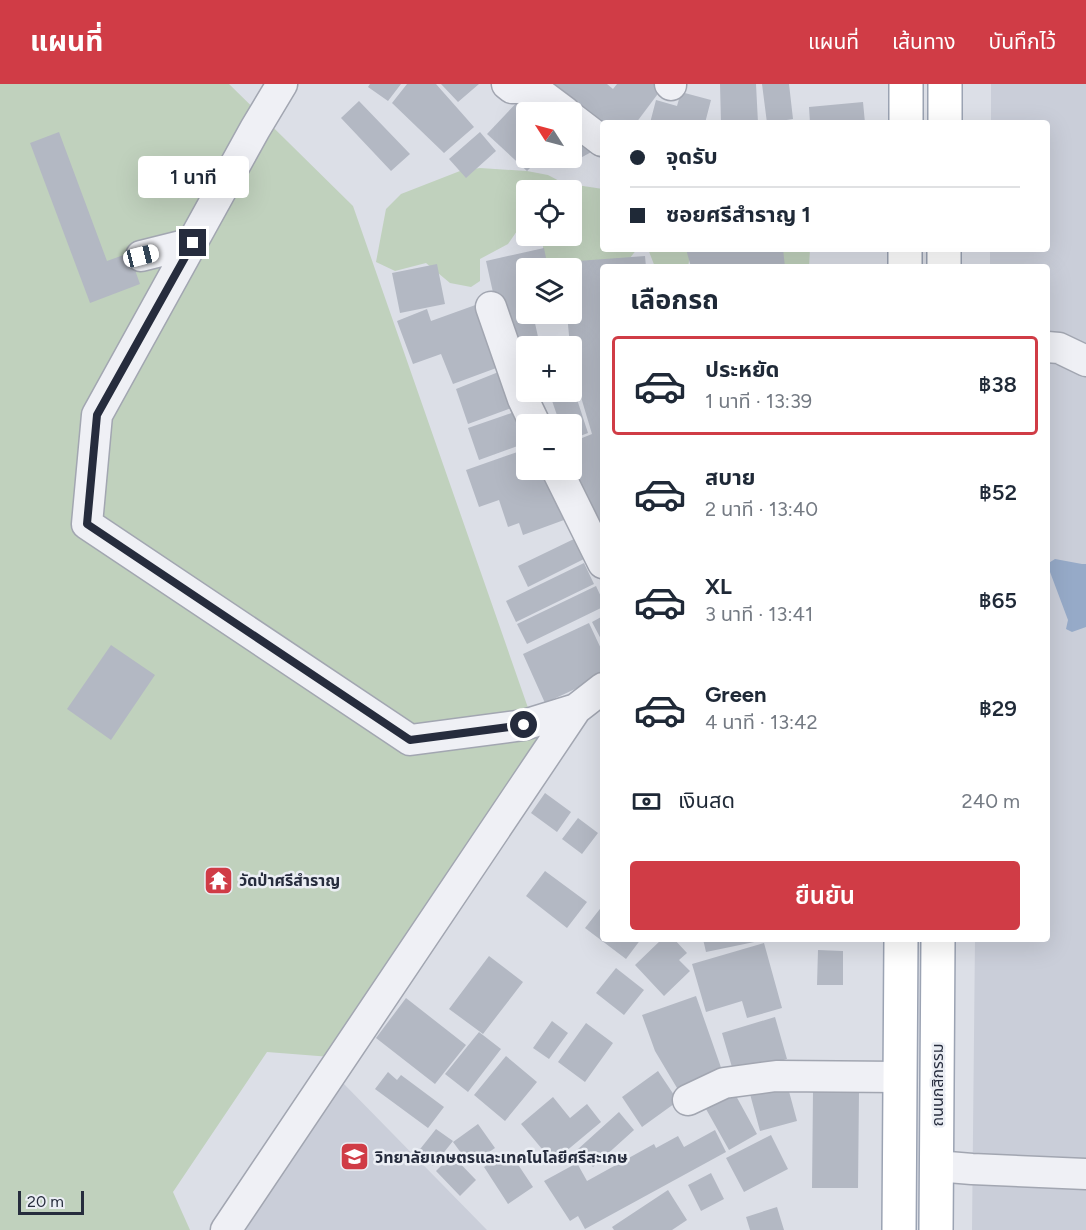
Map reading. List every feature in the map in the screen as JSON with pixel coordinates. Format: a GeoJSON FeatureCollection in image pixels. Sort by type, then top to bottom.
{"type":"FeatureCollection","features":[{"type":"Feature","properties":{"kind":"main road"},"geometry":{"type":"LineString","coordinates":[[906,84],[906,120]]}},
{"type":"Feature","properties":{"kind":"main road"},"geometry":{"type":"LineString","coordinates":[[945,84],[945,120]]}},
{"type":"Feature","properties":{"kind":"main road"},"geometry":{"type":"LineString","coordinates":[[899,1230],[901,942]]}},
{"type":"Feature","properties":{"kind":"main road","name":"ถนนกสิกรรม"},"geometry":{"type":"LineString","coordinates":[[936,1230],[938,942]]}},
{"type":"Feature","properties":{"kind":"street"},"geometry":{"type":"LineString","coordinates":[[282,84],[97,415],[87,524],[410,740],[524,725],[576,709]]}},
{"type":"Feature","properties":{"kind":"street"},"geometry":{"type":"LineString","coordinates":[[507,84],[512,88],[533,88],[552,102]]}},
{"type":"Feature","properties":{"kind":"street"},"geometry":{"type":"LineString","coordinates":[[582,126],[600,139]]}},
{"type":"Feature","properties":{"kind":"street"},"geometry":{"type":"LineString","coordinates":[[141,256],[193,243]]}},
{"type":"Feature","properties":{"kind":"street"},"geometry":{"type":"LineString","coordinates":[[491,307],[530,414]]}},
{"type":"Feature","properties":{"kind":"street"},"geometry":{"type":"LineString","coordinates":[[1050,347],[1059,348],[1086,360]]}},
{"type":"Feature","properties":{"kind":"street"},"geometry":{"type":"LineString","coordinates":[[562,480],[600,557]]}},
{"type":"Feature","properties":{"kind":"street"},"geometry":{"type":"LineString","coordinates":[[226,1230],[576,709],[600,690]]}},
{"type":"Feature","properties":{"kind":"street"},"geometry":{"type":"LineString","coordinates":[[688,1100],[724,1083],[776,1076],[900,1077]]}},
{"type":"Feature","properties":{"kind":"street"},"geometry":{"type":"LineString","coordinates":[[936,1166],[1086,1174]]}},
{"type":"Feature","properties":{"kind":"shaded area"},"geometry":{"type":"Polygon","coordinates":[[[991,84],[1086,84],[1086,1230],[972,1230],[975,942],[1050,942],[1050,264],[990,264],[990,252],[1050,252],[1050,120],[991,120],[991,84]]]}},
{"type":"Feature","properties":{"kind":"shaded area","name":"วิทยาลัยเกษตรและเทคโนโลยีศรีสะเกษ"},"geometry":{"type":"Polygon","coordinates":[[[343,1083],[487,1230],[245,1230],[343,1083]]]}},
{"type":"Feature","properties":{"kind":"green space"},"geometry":{"type":"Polygon","coordinates":[[[0,84],[229,84],[353,206],[541,745],[331,1057],[267,1052],[173,1192],[190,1230],[0,1230],[0,84]]]}},
{"type":"Feature","properties":{"kind":"green space"},"geometry":{"type":"Polygon","coordinates":[[[480,168],[527,171],[548,175],[557,180],[516,180],[516,232],[508,244],[480,259],[480,281],[471,287],[450,283],[426,263],[395,271],[376,262],[386,209],[401,194],[460,171],[480,168]]]}},
{"type":"Feature","properties":{"kind":"green space"},"geometry":{"type":"Polygon","coordinates":[[[582,186],[600,189],[600,252],[635,252],[625,264],[600,264],[600,268],[588,272],[582,271],[582,258],[543,258],[543,246],[582,246],[582,186]]]}},
{"type":"Feature","properties":{"kind":"green space"},"geometry":{"type":"Polygon","coordinates":[[[649,252],[690,252],[688,264],[654,264],[649,252]]]}},
{"type":"Feature","properties":{"kind":"green space"},"geometry":{"type":"Polygon","coordinates":[[[744,252],[810,252],[809,264],[754,264],[744,252]]]}},
{"type":"Feature","properties":{"kind":"water"},"geometry":{"type":"Polygon","coordinates":[[[1055,559],[1086,564],[1086,627],[1072,632],[1066,629],[1068,620],[1050,572],[1050,562],[1055,559]]]}},
{"type":"Feature","properties":{"kind":"building"},"geometry":{"type":"Polygon","coordinates":[[[370,84],[401,84],[388,101],[368,87],[370,84]]]}},
{"type":"Feature","properties":{"kind":"building"},"geometry":{"type":"Polygon","coordinates":[[[407,84],[436,84],[474,127],[444,153],[392,103],[407,84]]]}},
{"type":"Feature","properties":{"kind":"building"},"geometry":{"type":"Polygon","coordinates":[[[441,84],[479,84],[458,102],[441,84]]]}},
{"type":"Feature","properties":{"kind":"building"},"geometry":{"type":"Polygon","coordinates":[[[536,84],[607,84],[613,89],[617,84],[660,84],[663,87],[638,120],[600,120],[582,111],[582,102],[567,102],[536,84]]]}},
{"type":"Feature","properties":{"kind":"building"},"geometry":{"type":"Polygon","coordinates":[[[720,84],[756,84],[758,120],[721,120],[720,84]]]}},
{"type":"Feature","properties":{"kind":"building"},"geometry":{"type":"Polygon","coordinates":[[[762,84],[789,84],[793,119],[767,120],[762,84]]]}},
{"type":"Feature","properties":{"kind":"building"},"geometry":{"type":"Polygon","coordinates":[[[681,92],[711,100],[706,120],[651,120],[656,100],[677,106],[681,92]]]}},
{"type":"Feature","properties":{"kind":"building"},"geometry":{"type":"Polygon","coordinates":[[[523,96],[530,102],[517,102],[523,96]]]}},
{"type":"Feature","properties":{"kind":"building"},"geometry":{"type":"Polygon","coordinates":[[[359,101],[410,154],[391,171],[341,118],[359,101]]]}},
{"type":"Feature","properties":{"kind":"building"},"geometry":{"type":"Polygon","coordinates":[[[863,102],[865,120],[810,120],[809,107],[863,102]]]}},
{"type":"Feature","properties":{"kind":"building"},"geometry":{"type":"Polygon","coordinates":[[[516,103],[516,161],[487,134],[516,103]]]}},
{"type":"Feature","properties":{"kind":"building"},"geometry":{"type":"Polygon","coordinates":[[[59,132],[107,261],[129,253],[140,284],[90,303],[30,143],[59,132]]]}},
{"type":"Feature","properties":{"kind":"building"},"geometry":{"type":"Polygon","coordinates":[[[480,132],[496,151],[466,178],[449,159],[480,132]]]}},
{"type":"Feature","properties":{"kind":"building"},"geometry":{"type":"Polygon","coordinates":[[[585,132],[595,150],[582,157],[582,134],[585,132]]]}},
{"type":"Feature","properties":{"kind":"building"},"geometry":{"type":"Polygon","coordinates":[[[544,248],[546,258],[516,258],[516,324],[535,324],[538,336],[516,336],[516,358],[494,297],[486,261],[544,248]]]}},
{"type":"Feature","properties":{"kind":"building"},"geometry":{"type":"Polygon","coordinates":[[[687,252],[783,252],[785,264],[690,264],[687,252]]]}},
{"type":"Feature","properties":{"kind":"building"},"geometry":{"type":"Polygon","coordinates":[[[645,256],[646,264],[600,264],[600,544],[576,480],[582,480],[582,438],[592,434],[582,400],[582,336],[569,336],[568,324],[582,324],[582,261],[645,256]]]}},
{"type":"Feature","properties":{"kind":"building"},"geometry":{"type":"Polygon","coordinates":[[[437,264],[445,304],[400,313],[392,273],[437,264]]]}},
{"type":"Feature","properties":{"kind":"building"},"geometry":{"type":"Polygon","coordinates":[[[481,303],[499,367],[453,384],[441,354],[413,364],[397,321],[427,309],[431,321],[481,303]]]}},
{"type":"Feature","properties":{"kind":"building"},"geometry":{"type":"Polygon","coordinates":[[[501,371],[514,407],[468,424],[456,389],[501,371]]]}},
{"type":"Feature","properties":{"kind":"building"},"geometry":{"type":"Polygon","coordinates":[[[552,402],[578,402],[582,414],[557,414],[552,402]]]}},
{"type":"Feature","properties":{"kind":"building"},"geometry":{"type":"Polygon","coordinates":[[[520,410],[521,414],[516,414],[516,447],[479,460],[468,428],[520,410]]]}},
{"type":"Feature","properties":{"kind":"building"},"geometry":{"type":"Polygon","coordinates":[[[582,415],[588,433],[582,435],[582,415]]]}},
{"type":"Feature","properties":{"kind":"building"},"geometry":{"type":"Polygon","coordinates":[[[516,452],[516,480],[550,480],[564,520],[523,535],[519,523],[508,527],[499,500],[479,507],[466,470],[516,452]]]}},
{"type":"Feature","properties":{"kind":"building"},"geometry":{"type":"Polygon","coordinates":[[[576,538],[586,558],[528,587],[518,566],[576,538]]]}},
{"type":"Feature","properties":{"kind":"building"},"geometry":{"type":"Polygon","coordinates":[[[584,563],[594,584],[516,622],[506,601],[584,563]]]}},
{"type":"Feature","properties":{"kind":"building"},"geometry":{"type":"Polygon","coordinates":[[[596,586],[600,595],[600,608],[527,644],[517,624],[596,586]]]}},
{"type":"Feature","properties":{"kind":"building"},"geometry":{"type":"Polygon","coordinates":[[[600,618],[600,637],[592,622],[600,618]]]}},
{"type":"Feature","properties":{"kind":"building"},"geometry":{"type":"Polygon","coordinates":[[[589,623],[600,647],[600,677],[545,703],[523,654],[589,623]]]}},
{"type":"Feature","properties":{"kind":"building"},"geometry":{"type":"Polygon","coordinates":[[[111,645],[155,675],[111,740],[67,709],[111,645]]]}},
{"type":"Feature","properties":{"kind":"building"},"geometry":{"type":"Polygon","coordinates":[[[545,793],[571,812],[557,832],[531,813],[545,793]]]}},
{"type":"Feature","properties":{"kind":"building"},"geometry":{"type":"Polygon","coordinates":[[[578,818],[598,833],[582,854],[562,839],[578,818]]]}},
{"type":"Feature","properties":{"kind":"building"},"geometry":{"type":"Polygon","coordinates":[[[545,871],[587,902],[567,928],[526,896],[545,871]]]}},
{"type":"Feature","properties":{"kind":"building"},"geometry":{"type":"Polygon","coordinates":[[[600,909],[600,939],[585,928],[600,909]]]}},
{"type":"Feature","properties":{"kind":"building"},"geometry":{"type":"Polygon","coordinates":[[[604,942],[639,942],[626,959],[604,942]]]}},
{"type":"Feature","properties":{"kind":"building"},"geometry":{"type":"Polygon","coordinates":[[[659,942],[677,942],[687,953],[679,960],[690,971],[664,996],[635,965],[659,942]]]}},
{"type":"Feature","properties":{"kind":"building"},"geometry":{"type":"Polygon","coordinates":[[[704,942],[754,942],[706,952],[704,942]]]}},
{"type":"Feature","properties":{"kind":"building"},"geometry":{"type":"Polygon","coordinates":[[[764,943],[782,1008],[747,1018],[742,1001],[706,1012],[692,964],[764,943]]]}},
{"type":"Feature","properties":{"kind":"building"},"geometry":{"type":"Polygon","coordinates":[[[818,950],[843,951],[843,985],[817,985],[818,950]]]}},
{"type":"Feature","properties":{"kind":"building"},"geometry":{"type":"Polygon","coordinates":[[[489,956],[523,982],[483,1034],[449,1009],[489,956]]]}},
{"type":"Feature","properties":{"kind":"building"},"geometry":{"type":"Polygon","coordinates":[[[616,968],[644,990],[624,1015],[596,993],[616,968]]]}},
{"type":"Feature","properties":{"kind":"building"},"geometry":{"type":"Polygon","coordinates":[[[696,996],[724,1076],[680,1093],[655,1051],[642,1015],[696,996]]]}},
{"type":"Feature","properties":{"kind":"building"},"geometry":{"type":"Polygon","coordinates":[[[406,998],[466,1045],[435,1084],[376,1038],[406,998]]]}},
{"type":"Feature","properties":{"kind":"building"},"geometry":{"type":"Polygon","coordinates":[[[775,1017],[787,1059],[734,1074],[722,1033],[775,1017]]]}},
{"type":"Feature","properties":{"kind":"building"},"geometry":{"type":"Polygon","coordinates":[[[552,1021],[568,1033],[549,1059],[533,1048],[552,1021]]]}},
{"type":"Feature","properties":{"kind":"building"},"geometry":{"type":"Polygon","coordinates":[[[586,1023],[613,1043],[585,1082],[558,1062],[586,1023]]]}},
{"type":"Feature","properties":{"kind":"building"},"geometry":{"type":"Polygon","coordinates":[[[479,1032],[501,1049],[468,1092],[445,1074],[479,1032]]]}},
{"type":"Feature","properties":{"kind":"building"},"geometry":{"type":"Polygon","coordinates":[[[506,1056],[537,1082],[505,1121],[474,1095],[506,1056]]]}},
{"type":"Feature","properties":{"kind":"building"},"geometry":{"type":"Polygon","coordinates":[[[658,1071],[678,1101],[642,1127],[622,1097],[658,1071]]]}},
{"type":"Feature","properties":{"kind":"building"},"geometry":{"type":"Polygon","coordinates":[[[388,1072],[397,1080],[401,1075],[444,1107],[428,1128],[375,1089],[388,1072]]]}},
{"type":"Feature","properties":{"kind":"building"},"geometry":{"type":"Polygon","coordinates":[[[787,1084],[797,1121],[760,1131],[750,1094],[787,1084]]]}},
{"type":"Feature","properties":{"kind":"building"},"geometry":{"type":"Polygon","coordinates":[[[813,1092],[859,1092],[858,1188],[812,1188],[813,1092]]]}},
{"type":"Feature","properties":{"kind":"building"},"geometry":{"type":"Polygon","coordinates":[[[735,1094],[757,1134],[729,1150],[706,1109],[735,1094]]]}},
{"type":"Feature","properties":{"kind":"building"},"geometry":{"type":"Polygon","coordinates":[[[553,1097],[570,1118],[587,1104],[601,1122],[553,1162],[521,1124],[553,1097]]]}},
{"type":"Feature","properties":{"kind":"building"},"geometry":{"type":"Polygon","coordinates":[[[619,1112],[634,1130],[593,1167],[577,1150],[619,1112]]]}},
{"type":"Feature","properties":{"kind":"building"},"geometry":{"type":"Polygon","coordinates":[[[478,1124],[495,1148],[470,1165],[453,1142],[478,1124]]]}},
{"type":"Feature","properties":{"kind":"building"},"geometry":{"type":"Polygon","coordinates":[[[436,1129],[453,1141],[433,1166],[417,1153],[436,1129]]]}},
{"type":"Feature","properties":{"kind":"building"},"geometry":{"type":"Polygon","coordinates":[[[715,1130],[726,1152],[585,1229],[578,1216],[570,1221],[544,1181],[577,1163],[587,1181],[654,1144],[656,1148],[678,1136],[684,1147],[715,1130]]]}},
{"type":"Feature","properties":{"kind":"building"},"geometry":{"type":"Polygon","coordinates":[[[771,1135],[788,1169],[744,1192],[726,1158],[771,1135]]]}},
{"type":"Feature","properties":{"kind":"building"},"geometry":{"type":"Polygon","coordinates":[[[452,1155],[476,1180],[460,1196],[436,1171],[452,1155]]]}},
{"type":"Feature","properties":{"kind":"building"},"geometry":{"type":"Polygon","coordinates":[[[503,1155],[509,1164],[515,1160],[533,1187],[508,1204],[484,1167],[503,1155]]]}},
{"type":"Feature","properties":{"kind":"building"},"geometry":{"type":"Polygon","coordinates":[[[711,1173],[724,1199],[701,1211],[688,1185],[711,1173]]]}},
{"type":"Feature","properties":{"kind":"building"},"geometry":{"type":"Polygon","coordinates":[[[668,1190],[687,1220],[672,1230],[614,1230],[612,1227],[668,1190]]]}},
{"type":"Feature","properties":{"kind":"building"},"geometry":{"type":"Polygon","coordinates":[[[777,1207],[784,1230],[750,1230],[746,1217],[777,1207]]]}},
{"type":"Feature","properties":{"kind":"place","name":"วัดป่าศรีสำราญ"},"geometry":{"type":"Point","coordinates":[218,880]}},
{"type":"Feature","properties":{"kind":"place","name":"วิทยาลัยเกษตรและเทคโนโลยีศรีสะเกษ"},"geometry":{"type":"Point","coordinates":[354,1157]}},
{"type":"Feature","properties":{"kind":"route"},"geometry":{"type":"LineString","coordinates":[[193,243],[97,415],[87,524],[410,740],[524,725]]}}]}
